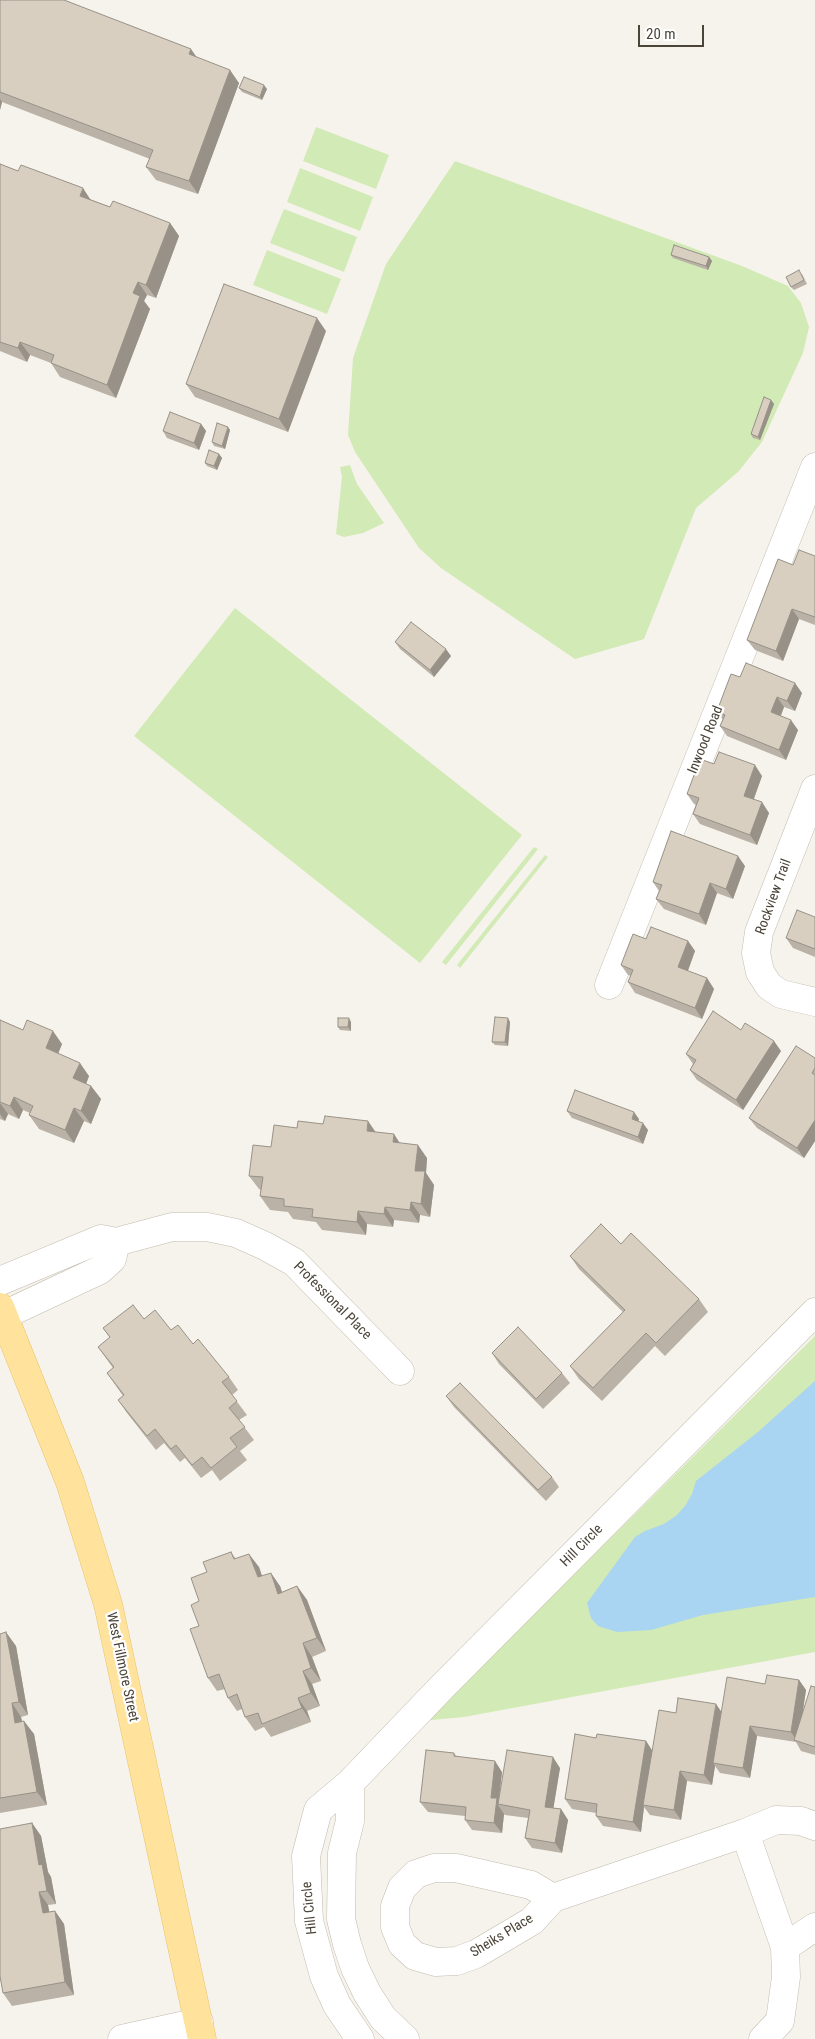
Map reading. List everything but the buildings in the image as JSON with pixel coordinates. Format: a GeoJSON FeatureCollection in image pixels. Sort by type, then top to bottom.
{"type":"FeatureCollection","features":[{"type":"Feature","properties":{"kind":"main road","name":"West Fillmore Street"},"geometry":{"type":"LineString","coordinates":[[2,1311],[70,1482],[108,1604],[201,2031]]}},
{"type":"Feature","properties":{"kind":"street","name":"Inwood Road"},"geometry":{"type":"LineString","coordinates":[[609,985],[815,467]]}},
{"type":"Feature","properties":{"kind":"street","name":"Rockview Trail"},"geometry":{"type":"LineString","coordinates":[[815,790],[759,932],[756,953],[760,972],[769,986],[781,994],[815,1002]]}},
{"type":"Feature","properties":{"kind":"street","name":"Professional Place"},"geometry":{"type":"LineString","coordinates":[[0,1281],[101,1239],[116,1242],[172,1228],[207,1227],[236,1234],[265,1246],[294,1262],[400,1370]]}},
{"type":"Feature","properties":{"kind":"street"},"geometry":{"type":"LineString","coordinates":[[2,1311],[100,1270],[112,1259],[116,1242]]}},
{"type":"Feature","properties":{"kind":"street","name":"Hill Circle"},"geometry":{"type":"LineString","coordinates":[[360,2039],[337,2005],[324,1976],[309,1921],[306,1856],[318,1810],[350,1783],[440,1688],[815,1312]]}},
{"type":"Feature","properties":{"kind":"street"},"geometry":{"type":"LineString","coordinates":[[350,1783],[350,1821],[342,1853],[343,1928],[355,1968],[367,1993],[383,2018],[406,2039]]}},
{"type":"Feature","properties":{"kind":"street","name":"Sheiks Place"},"geometry":{"type":"LineString","coordinates":[[553,1898],[530,1885],[456,1868],[434,1868],[416,1874],[402,1888],[395,1906],[395,1927],[402,1944],[415,1956],[436,1962],[457,1961],[476,1954],[532,1921],[553,1898],[745,1833],[776,1820],[801,1821],[815,1826]]}},
{"type":"Feature","properties":{"kind":"street"},"geometry":{"type":"LineString","coordinates":[[745,1833],[785,1947],[786,1977],[778,2033]]}},
{"type":"Feature","properties":{"kind":"street"},"geometry":{"type":"LineString","coordinates":[[785,1947],[815,1928]]}},
{"type":"Feature","properties":{"kind":"street"},"geometry":{"type":"LineString","coordinates":[[122,2039],[201,2031]]}},
{"type":"Feature","properties":{"kind":"green space"},"geometry":{"type":"Polygon","coordinates":[[[316,127],[389,155],[376,189],[303,161],[316,127]]]}},
{"type":"Feature","properties":{"kind":"green space"},"geometry":{"type":"Polygon","coordinates":[[[455,161],[742,266],[788,286],[801,303],[809,327],[803,353],[762,442],[738,472],[696,508],[644,639],[575,659],[441,568],[419,548],[355,452],[348,435],[353,358],[386,264],[455,161]]]}},
{"type":"Feature","properties":{"kind":"green space"},"geometry":{"type":"Polygon","coordinates":[[[300,168],[373,197],[360,231],[287,202],[300,168]]]}},
{"type":"Feature","properties":{"kind":"green space"},"geometry":{"type":"Polygon","coordinates":[[[284,209],[357,237],[344,272],[270,243],[284,209]]]}},
{"type":"Feature","properties":{"kind":"green space"},"geometry":{"type":"Polygon","coordinates":[[[267,250],[341,279],[327,314],[253,285],[267,250]]]}},
{"type":"Feature","properties":{"kind":"green space"},"geometry":{"type":"Polygon","coordinates":[[[350,465],[357,484],[384,523],[363,533],[344,537],[336,534],[342,477],[340,467],[350,465]]]}},
{"type":"Feature","properties":{"kind":"green space"},"geometry":{"type":"Polygon","coordinates":[[[235,608],[522,835],[420,963],[134,736],[235,608]]]}},
{"type":"Feature","properties":{"kind":"green space"},"geometry":{"type":"Polygon","coordinates":[[[534,847],[538,849],[446,965],[442,962],[534,847]]]}},
{"type":"Feature","properties":{"kind":"green space"},"geometry":{"type":"Polygon","coordinates":[[[545,855],[548,857],[460,968],[457,965],[545,855]]]}},
{"type":"Feature","properties":{"kind":"green space"},"geometry":{"type":"Polygon","coordinates":[[[815,1336],[815,1652],[464,1717],[421,1721],[540,1608],[815,1336]]]}},
{"type":"Feature","properties":{"kind":"water"},"geometry":{"type":"Polygon","coordinates":[[[815,1381],[815,1597],[703,1615],[651,1630],[617,1632],[598,1626],[591,1618],[587,1603],[635,1537],[664,1524],[677,1515],[692,1494],[696,1481],[758,1432],[815,1381]]]}}]}
